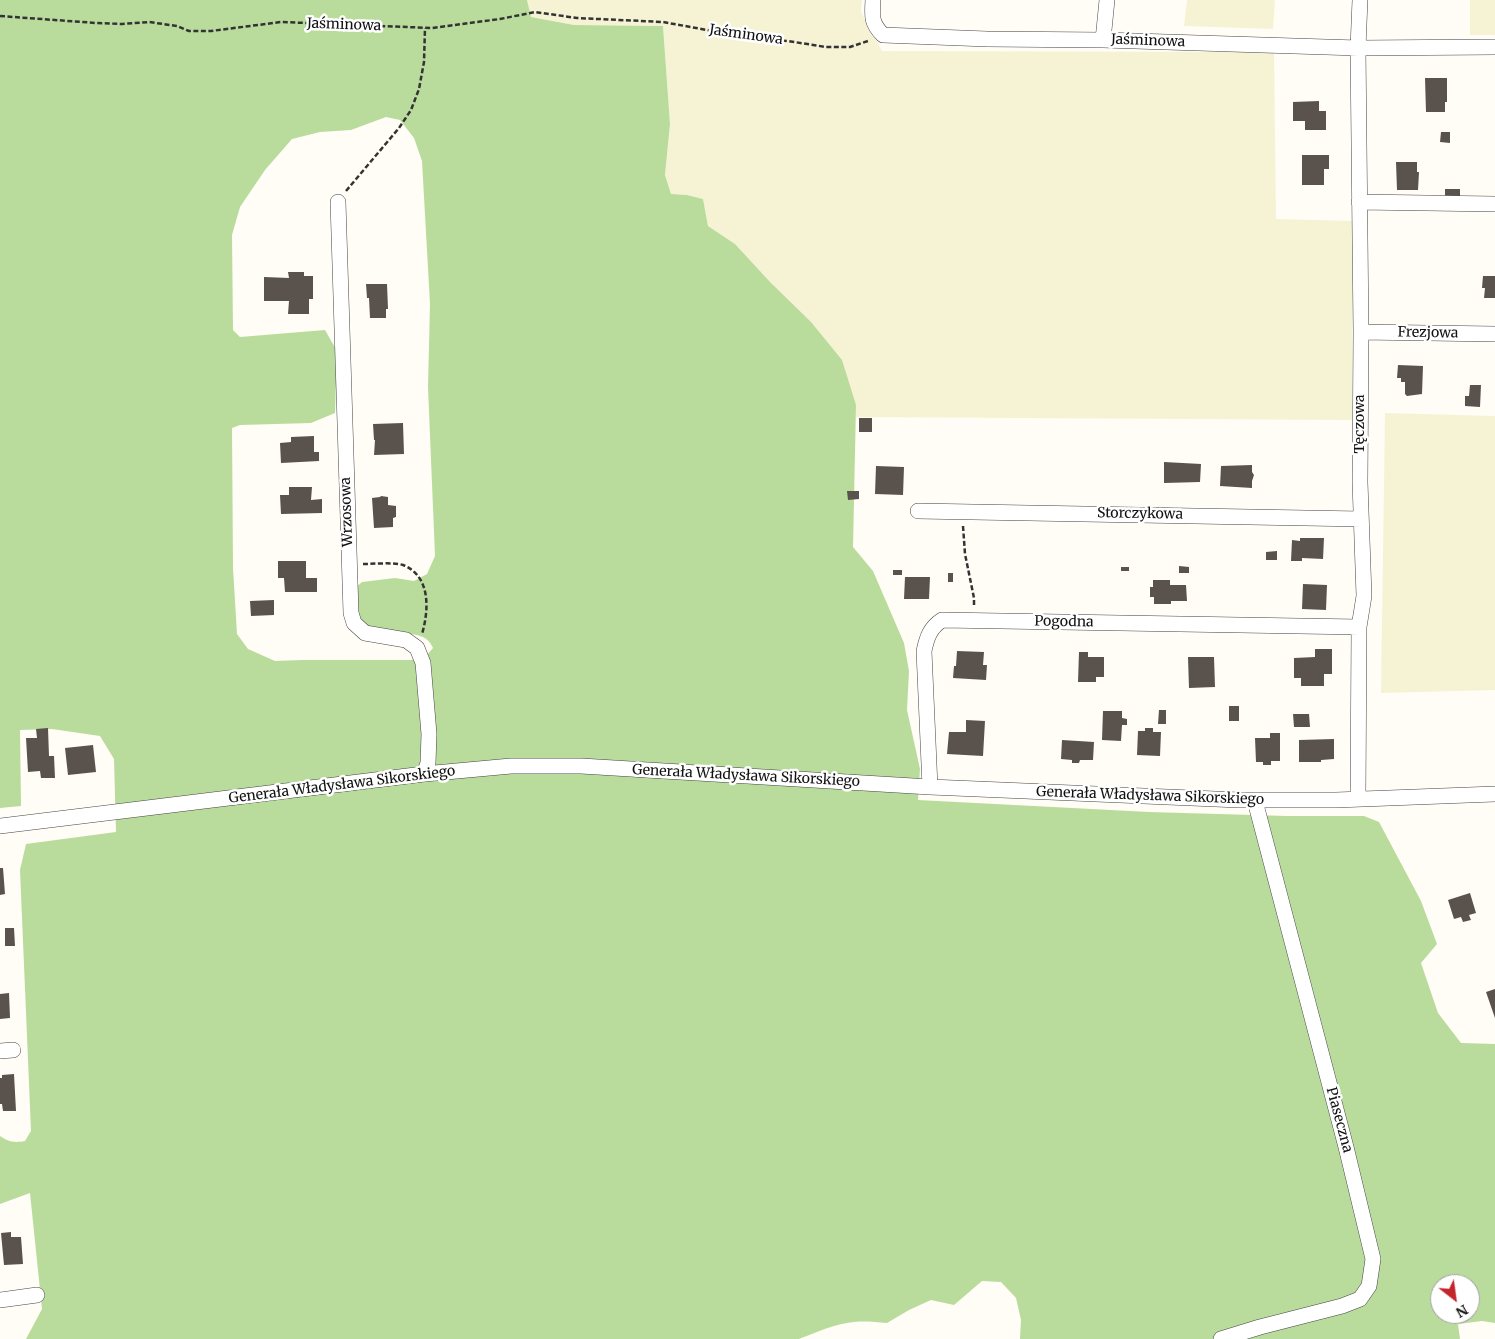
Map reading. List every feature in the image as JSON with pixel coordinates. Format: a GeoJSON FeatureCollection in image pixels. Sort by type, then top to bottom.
{"type":"FeatureCollection","features":[{"type":"Feature","properties":{"kind":"street"},"geometry":{"type":"LineString","coordinates":[[873,0],[872,17],[883,35]]}},
{"type":"Feature","properties":{"kind":"street"},"geometry":{"type":"LineString","coordinates":[[1103,40],[1107,0]]}},
{"type":"Feature","properties":{"kind":"street","name":"Tęczowa"},"geometry":{"type":"LineString","coordinates":[[1358,799],[1359,627],[1364,596],[1361,519],[1358,48],[1360,0]]}},
{"type":"Feature","properties":{"kind":"street","name":"Jaśminowa"},"geometry":{"type":"LineString","coordinates":[[883,35],[1358,48],[1495,47]]}},
{"type":"Feature","properties":{"kind":"street","name":"Wrzosowa"},"geometry":{"type":"LineString","coordinates":[[338,202],[350,613],[354,623],[365,633],[406,640],[417,648]]}},
{"type":"Feature","properties":{"kind":"street"},"geometry":{"type":"LineString","coordinates":[[1360,202],[1495,204]]}},
{"type":"Feature","properties":{"kind":"street","name":"Frezjowa"},"geometry":{"type":"LineString","coordinates":[[1361,332],[1495,334]]}},
{"type":"Feature","properties":{"kind":"street","name":"Storczykowa"},"geometry":{"type":"LineString","coordinates":[[918,511],[953,510],[1361,519]]}},
{"type":"Feature","properties":{"kind":"street","name":"Pogodna"},"geometry":{"type":"LineString","coordinates":[[930,787],[924,651],[928,635],[934,625],[942,620],[1359,627]]}},
{"type":"Feature","properties":{"kind":"street"},"geometry":{"type":"LineString","coordinates":[[417,648],[423,663],[429,734],[428,763],[424,774]]}},
{"type":"Feature","properties":{"kind":"street","name":"Generała Władysława Sikorskiego"},"geometry":{"type":"LineString","coordinates":[[0,826],[424,774],[511,766],[581,766],[930,787],[1255,801],[1495,794]]}},
{"type":"Feature","properties":{"kind":"street","name":"Piaseczna"},"geometry":{"type":"LineString","coordinates":[[1222,1339],[1342,1306],[1360,1299],[1369,1286],[1374,1259],[1255,801]]}},
{"type":"Feature","properties":{"kind":"street"},"geometry":{"type":"LineString","coordinates":[[0,1300],[38,1295]]}},
{"type":"Feature","properties":{"kind":"path","name":"Jaśminowa"},"geometry":{"type":"LineString","coordinates":[[0,16],[104,23],[149,22],[177,26],[189,32],[281,22],[425,28],[500,19],[535,12],[578,18],[664,22],[751,38],[826,47],[850,47],[883,35]]}},
{"type":"Feature","properties":{"kind":"path"},"geometry":{"type":"LineString","coordinates":[[338,202],[399,128],[411,110],[419,89],[424,62],[425,28]]}},
{"type":"Feature","properties":{"kind":"path"},"geometry":{"type":"LineString","coordinates":[[953,510],[964,528],[965,554],[974,598],[972,620]]}},
{"type":"Feature","properties":{"kind":"path"},"geometry":{"type":"LineString","coordinates":[[349,564],[402,565],[416,573],[425,587],[428,614],[417,648]]}},
{"type":"Feature","properties":{"kind":"shaded area"},"geometry":{"type":"Polygon","coordinates":[[[527,0],[862,0],[861,12],[882,51],[1274,52],[1276,219],[1353,221],[1352,420],[856,417],[856,405],[771,283],[735,244],[708,226],[703,199],[671,194],[665,175],[670,124],[663,26],[574,25],[531,17],[527,0]]]}},
{"type":"Feature","properties":{"kind":"shaded area"},"geometry":{"type":"Polygon","coordinates":[[[1187,0],[1275,0],[1273,29],[1184,26],[1187,0]]]}},
{"type":"Feature","properties":{"kind":"shaded area"},"geometry":{"type":"Polygon","coordinates":[[[1470,0],[1495,0],[1495,35],[1470,35],[1470,0]]]}},
{"type":"Feature","properties":{"kind":"shaded area"},"geometry":{"type":"Polygon","coordinates":[[[1385,413],[1495,416],[1495,690],[1381,693],[1385,413]]]}},
{"type":"Feature","properties":{"kind":"green space"},"geometry":{"type":"Polygon","coordinates":[[[0,0],[527,0],[531,17],[574,25],[663,26],[670,124],[665,175],[671,194],[703,199],[708,226],[735,244],[811,322],[842,360],[856,405],[853,547],[873,571],[904,643],[909,671],[907,710],[920,769],[918,800],[1149,812],[1364,816],[1379,822],[1421,901],[1437,944],[1421,963],[1438,1013],[1461,1043],[1495,1044],[1495,1323],[1480,1321],[1480,1274],[1430,1274],[1430,1324],[1458,1324],[1460,1339],[1020,1339],[1021,1320],[1016,1298],[1001,1282],[982,1281],[954,1305],[931,1300],[887,1323],[851,1322],[799,1339],[26,1339],[42,1309],[30,1193],[0,1204],[0,1136],[12,1142],[25,1141],[31,1131],[20,870],[26,844],[116,832],[114,759],[100,736],[52,729],[20,730],[21,806],[0,808],[0,0]],[[386,117],[351,130],[320,132],[292,139],[265,170],[240,207],[232,235],[233,330],[240,337],[325,330],[337,351],[335,413],[311,423],[240,425],[232,428],[233,568],[237,634],[248,649],[275,661],[411,660],[427,655],[433,648],[427,640],[419,636],[377,632],[367,628],[358,617],[354,589],[362,582],[395,578],[414,581],[427,574],[435,556],[428,387],[430,304],[422,161],[414,138],[400,120],[386,117]]]}},
{"type":"Feature","properties":{"kind":"building"},"geometry":{"type":"Polygon","coordinates":[[[1425,78],[1447,78],[1445,112],[1426,112],[1425,78]]]}},
{"type":"Feature","properties":{"kind":"building"},"geometry":{"type":"Polygon","coordinates":[[[1319,101],[1319,111],[1326,111],[1326,130],[1305,130],[1305,121],[1293,121],[1293,102],[1319,101]]]}},
{"type":"Feature","properties":{"kind":"building"},"geometry":{"type":"Polygon","coordinates":[[[1441,132],[1450,132],[1450,143],[1440,142],[1441,132]]]}},
{"type":"Feature","properties":{"kind":"building"},"geometry":{"type":"Polygon","coordinates":[[[1302,155],[1329,155],[1329,169],[1324,169],[1324,185],[1302,185],[1302,155]]]}},
{"type":"Feature","properties":{"kind":"building"},"geometry":{"type":"Polygon","coordinates":[[[1396,162],[1417,162],[1417,172],[1419,172],[1418,190],[1397,190],[1396,162]]]}},
{"type":"Feature","properties":{"kind":"building"},"geometry":{"type":"Polygon","coordinates":[[[1445,189],[1460,189],[1460,197],[1445,197],[1445,189]]]}},
{"type":"Feature","properties":{"kind":"building"},"geometry":{"type":"Polygon","coordinates":[[[288,272],[304,272],[304,276],[313,276],[313,299],[309,299],[309,314],[288,314],[289,301],[264,301],[264,277],[289,278],[288,272]]]}},
{"type":"Feature","properties":{"kind":"building"},"geometry":{"type":"Polygon","coordinates":[[[1483,276],[1495,276],[1495,298],[1484,298],[1485,288],[1482,288],[1483,276]]]}},
{"type":"Feature","properties":{"kind":"building"},"geometry":{"type":"Polygon","coordinates":[[[366,284],[387,284],[388,309],[386,309],[386,318],[370,318],[366,284]]]}},
{"type":"Feature","properties":{"kind":"building"},"geometry":{"type":"Polygon","coordinates":[[[1398,365],[1423,366],[1422,394],[1407,396],[1405,394],[1405,382],[1401,382],[1401,378],[1397,378],[1398,365]]]}},
{"type":"Feature","properties":{"kind":"building"},"geometry":{"type":"Polygon","coordinates":[[[1470,385],[1481,385],[1480,407],[1465,406],[1465,396],[1469,396],[1470,385]]]}},
{"type":"Feature","properties":{"kind":"building"},"geometry":{"type":"Polygon","coordinates":[[[859,418],[872,418],[872,432],[859,432],[859,418]]]}},
{"type":"Feature","properties":{"kind":"building"},"geometry":{"type":"Polygon","coordinates":[[[403,423],[404,454],[374,455],[373,424],[403,423]]]}},
{"type":"Feature","properties":{"kind":"building"},"geometry":{"type":"Polygon","coordinates":[[[314,436],[314,452],[319,452],[319,461],[281,463],[280,443],[291,442],[291,437],[314,436]]]}},
{"type":"Feature","properties":{"kind":"building"},"geometry":{"type":"Polygon","coordinates":[[[1164,462],[1201,464],[1200,482],[1164,483],[1164,462]]]}},
{"type":"Feature","properties":{"kind":"building"},"geometry":{"type":"Polygon","coordinates":[[[1252,465],[1254,475],[1252,488],[1220,486],[1221,466],[1252,465]]]}},
{"type":"Feature","properties":{"kind":"building"},"geometry":{"type":"Polygon","coordinates":[[[876,466],[904,467],[903,495],[875,494],[876,466]]]}},
{"type":"Feature","properties":{"kind":"building"},"geometry":{"type":"Polygon","coordinates":[[[289,487],[312,487],[311,500],[322,499],[322,513],[281,514],[280,495],[289,495],[289,487]]]}},
{"type":"Feature","properties":{"kind":"building"},"geometry":{"type":"Polygon","coordinates":[[[847,491],[859,491],[859,499],[848,500],[847,491]]]}},
{"type":"Feature","properties":{"kind":"building"},"geometry":{"type":"Polygon","coordinates":[[[388,497],[388,505],[396,506],[396,517],[393,518],[393,527],[374,528],[372,498],[388,497]]]}},
{"type":"Feature","properties":{"kind":"building"},"geometry":{"type":"Polygon","coordinates":[[[1300,538],[1324,538],[1323,559],[1302,558],[1302,561],[1291,561],[1292,540],[1300,541],[1300,538]]]}},
{"type":"Feature","properties":{"kind":"building"},"geometry":{"type":"Polygon","coordinates":[[[1277,551],[1277,560],[1266,560],[1266,552],[1277,551]]]}},
{"type":"Feature","properties":{"kind":"building"},"geometry":{"type":"Polygon","coordinates":[[[278,561],[306,561],[306,578],[317,578],[317,592],[285,592],[284,578],[278,578],[278,561]]]}},
{"type":"Feature","properties":{"kind":"building"},"geometry":{"type":"Polygon","coordinates":[[[1179,566],[1189,567],[1189,573],[1179,573],[1179,566]]]}},
{"type":"Feature","properties":{"kind":"building"},"geometry":{"type":"Polygon","coordinates":[[[1121,567],[1129,567],[1129,571],[1121,571],[1121,567]]]}},
{"type":"Feature","properties":{"kind":"building"},"geometry":{"type":"Polygon","coordinates":[[[893,570],[902,570],[902,575],[893,575],[893,570]]]}},
{"type":"Feature","properties":{"kind":"building"},"geometry":{"type":"Polygon","coordinates":[[[948,573],[953,573],[953,582],[948,582],[948,573]]]}},
{"type":"Feature","properties":{"kind":"building"},"geometry":{"type":"Polygon","coordinates":[[[905,577],[930,577],[929,599],[904,599],[905,577]]]}},
{"type":"Feature","properties":{"kind":"building"},"geometry":{"type":"Polygon","coordinates":[[[1153,580],[1170,580],[1170,585],[1186,585],[1187,601],[1171,601],[1171,604],[1154,604],[1154,597],[1150,597],[1150,587],[1153,587],[1153,580]]]}},
{"type":"Feature","properties":{"kind":"building"},"geometry":{"type":"Polygon","coordinates":[[[1303,584],[1327,585],[1326,610],[1302,609],[1303,584]]]}},
{"type":"Feature","properties":{"kind":"building"},"geometry":{"type":"Polygon","coordinates":[[[274,600],[274,615],[251,616],[250,601],[274,600]]]}},
{"type":"Feature","properties":{"kind":"building"},"geometry":{"type":"Polygon","coordinates":[[[1315,649],[1332,649],[1332,674],[1324,674],[1324,686],[1301,686],[1301,678],[1294,678],[1294,658],[1315,657],[1315,649]]]}},
{"type":"Feature","properties":{"kind":"building"},"geometry":{"type":"Polygon","coordinates":[[[957,651],[984,652],[983,665],[987,665],[986,680],[953,678],[957,651]]]}},
{"type":"Feature","properties":{"kind":"building"},"geometry":{"type":"Polygon","coordinates":[[[1079,652],[1088,652],[1088,657],[1104,657],[1104,677],[1096,677],[1096,682],[1078,682],[1079,652]]]}},
{"type":"Feature","properties":{"kind":"building"},"geometry":{"type":"Polygon","coordinates":[[[1188,657],[1214,657],[1215,687],[1189,688],[1188,657]]]}},
{"type":"Feature","properties":{"kind":"building"},"geometry":{"type":"Polygon","coordinates":[[[1229,706],[1239,706],[1239,721],[1229,721],[1229,706]]]}},
{"type":"Feature","properties":{"kind":"building"},"geometry":{"type":"Polygon","coordinates":[[[1159,710],[1166,710],[1166,724],[1158,724],[1159,710]]]}},
{"type":"Feature","properties":{"kind":"building"},"geometry":{"type":"Polygon","coordinates":[[[1103,711],[1122,711],[1122,718],[1127,719],[1127,725],[1122,725],[1121,741],[1102,740],[1103,711]]]}},
{"type":"Feature","properties":{"kind":"building"},"geometry":{"type":"Polygon","coordinates":[[[1293,714],[1309,714],[1310,727],[1294,727],[1293,714]]]}},
{"type":"Feature","properties":{"kind":"building"},"geometry":{"type":"Polygon","coordinates":[[[966,720],[985,721],[983,756],[947,754],[949,732],[966,732],[966,720]]]}},
{"type":"Feature","properties":{"kind":"building"},"geometry":{"type":"Polygon","coordinates":[[[48,728],[49,756],[54,756],[55,778],[41,778],[40,771],[28,772],[26,738],[37,738],[36,729],[48,728]]]}},
{"type":"Feature","properties":{"kind":"building"},"geometry":{"type":"Polygon","coordinates":[[[1145,728],[1153,728],[1153,732],[1161,732],[1160,756],[1137,755],[1138,731],[1145,731],[1145,728]]]}},
{"type":"Feature","properties":{"kind":"building"},"geometry":{"type":"Polygon","coordinates":[[[1270,733],[1280,733],[1280,761],[1271,761],[1271,765],[1263,765],[1263,762],[1256,762],[1255,738],[1270,738],[1270,733]]]}},
{"type":"Feature","properties":{"kind":"building"},"geometry":{"type":"Polygon","coordinates":[[[1334,739],[1334,759],[1321,760],[1321,762],[1299,762],[1299,740],[1334,739]]]}},
{"type":"Feature","properties":{"kind":"building"},"geometry":{"type":"Polygon","coordinates":[[[1062,740],[1094,742],[1093,760],[1080,760],[1079,763],[1072,763],[1072,760],[1061,759],[1062,740]]]}},
{"type":"Feature","properties":{"kind":"building"},"geometry":{"type":"Polygon","coordinates":[[[93,745],[96,772],[68,775],[65,748],[93,745]]]}},
{"type":"Feature","properties":{"kind":"building"},"geometry":{"type":"Polygon","coordinates":[[[0,868],[3,868],[5,894],[0,895],[0,868]]]}},
{"type":"Feature","properties":{"kind":"building"},"geometry":{"type":"Polygon","coordinates":[[[1470,893],[1476,913],[1469,915],[1471,920],[1463,922],[1461,917],[1454,919],[1448,900],[1470,893]]]}},
{"type":"Feature","properties":{"kind":"building"},"geometry":{"type":"Polygon","coordinates":[[[5,928],[14,928],[15,946],[5,946],[5,928]]]}},
{"type":"Feature","properties":{"kind":"building"},"geometry":{"type":"Polygon","coordinates":[[[1495,989],[1495,1018],[1486,992],[1495,989]]]}},
{"type":"Feature","properties":{"kind":"building"},"geometry":{"type":"Polygon","coordinates":[[[9,993],[10,1018],[0,1019],[0,994],[9,993]]]}},
{"type":"Feature","properties":{"kind":"building"},"geometry":{"type":"Polygon","coordinates":[[[14,1074],[16,1111],[3,1111],[2,1104],[0,1104],[0,1078],[2,1078],[2,1075],[14,1074]]]}},
{"type":"Feature","properties":{"kind":"building"},"geometry":{"type":"Polygon","coordinates":[[[11,1232],[11,1237],[21,1237],[23,1264],[4,1265],[1,1233],[11,1232]]]}}]}
